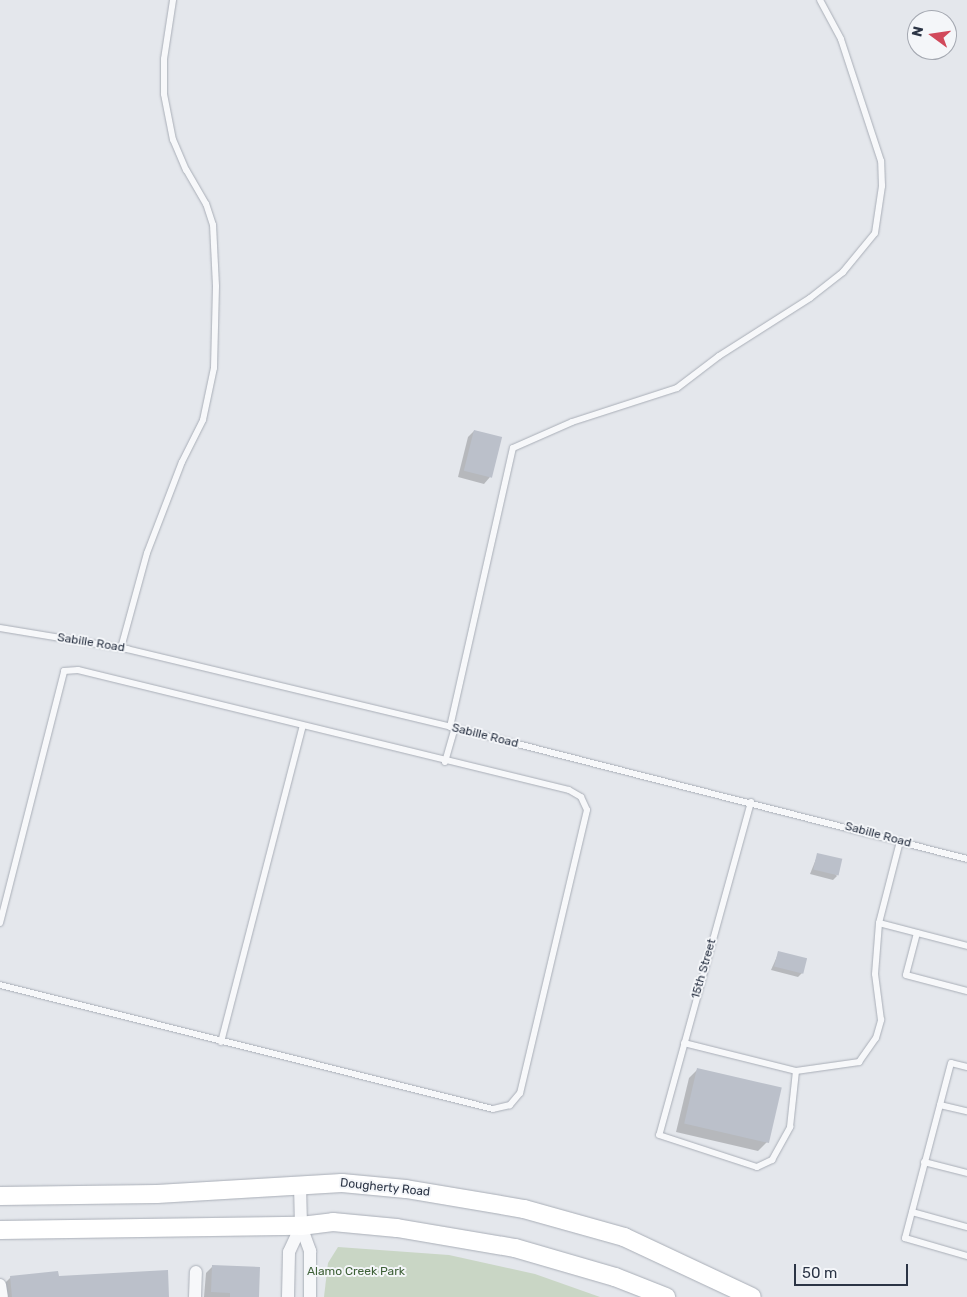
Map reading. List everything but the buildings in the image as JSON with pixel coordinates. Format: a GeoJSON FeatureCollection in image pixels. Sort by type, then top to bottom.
{"type":"FeatureCollection","features":[{"type":"Feature","properties":{"kind":"main road","name":"Dougherty Road"},"geometry":{"type":"LineString","coordinates":[[0,1196],[157,1194],[342,1183],[406,1189],[524,1209],[624,1238],[752,1297]]}},
{"type":"Feature","properties":{"kind":"main road"},"geometry":{"type":"LineString","coordinates":[[0,1230],[301,1226],[333,1222],[397,1228],[515,1248],[615,1276],[666,1297]]}},
{"type":"Feature","properties":{"kind":"street"},"geometry":{"type":"LineString","coordinates":[[300,1185],[301,1226],[310,1251],[310,1297]]}},
{"type":"Feature","properties":{"kind":"street"},"geometry":{"type":"LineString","coordinates":[[288,1297],[289,1252],[301,1226]]}},
{"type":"Feature","properties":{"kind":"street"},"geometry":{"type":"LineString","coordinates":[[195,1297],[196,1272]]}},
{"type":"Feature","properties":{"kind":"street"},"geometry":{"type":"LineString","coordinates":[[0,1285],[2,1297]]}},
{"type":"Feature","properties":{"kind":"lane"},"geometry":{"type":"LineString","coordinates":[[121,648],[147,553],[182,462],[205,415],[214,368],[216,286],[213,225],[206,204],[186,170],[173,140],[164,94],[164,59],[173,0]]}},
{"type":"Feature","properties":{"kind":"lane"},"geometry":{"type":"LineString","coordinates":[[445,762],[513,448],[572,422],[677,388],[719,356],[810,298],[843,272],[874,234],[882,186],[881,161],[841,39],[820,0]]}},
{"type":"Feature","properties":{"kind":"lane","name":"Sabille Road"},"geometry":{"type":"LineString","coordinates":[[0,628],[121,648],[751,802],[967,859]]}},
{"type":"Feature","properties":{"kind":"lane"},"geometry":{"type":"LineString","coordinates":[[0,923],[64,671],[78,670],[445,762],[569,790],[581,797],[587,810],[520,1093],[510,1105],[493,1109],[0,985]]}},
{"type":"Feature","properties":{"kind":"lane"},"geometry":{"type":"LineString","coordinates":[[221,1042],[303,726]]}},
{"type":"Feature","properties":{"kind":"lane","name":"15th Street"},"geometry":{"type":"LineString","coordinates":[[751,802],[659,1135],[757,1167],[772,1160],[790,1127],[796,1072]]}},
{"type":"Feature","properties":{"kind":"lane"},"geometry":{"type":"LineString","coordinates":[[684,1043],[796,1072],[859,1062],[876,1038],[881,1020],[875,974],[879,923],[900,841]]}},
{"type":"Feature","properties":{"kind":"lane"},"geometry":{"type":"LineString","coordinates":[[879,923],[967,946]]}},
{"type":"Feature","properties":{"kind":"lane"},"geometry":{"type":"LineString","coordinates":[[918,933],[906,975],[967,991]]}},
{"type":"Feature","properties":{"kind":"lane"},"geometry":{"type":"LineString","coordinates":[[967,1067],[951,1062],[905,1238],[967,1256]]}},
{"type":"Feature","properties":{"kind":"lane"},"geometry":{"type":"LineString","coordinates":[[940,1104],[967,1111]]}},
{"type":"Feature","properties":{"kind":"lane"},"geometry":{"type":"LineString","coordinates":[[924,1162],[967,1173]]}},
{"type":"Feature","properties":{"kind":"lane"},"geometry":{"type":"LineString","coordinates":[[912,1212],[967,1226]]}},
{"type":"Feature","properties":{"kind":"green space","name":"Alamo Creek Park"},"geometry":{"type":"Polygon","coordinates":[[[338,1247],[449,1255],[535,1274],[600,1297],[324,1297],[328,1263],[338,1247]]]}}]}
